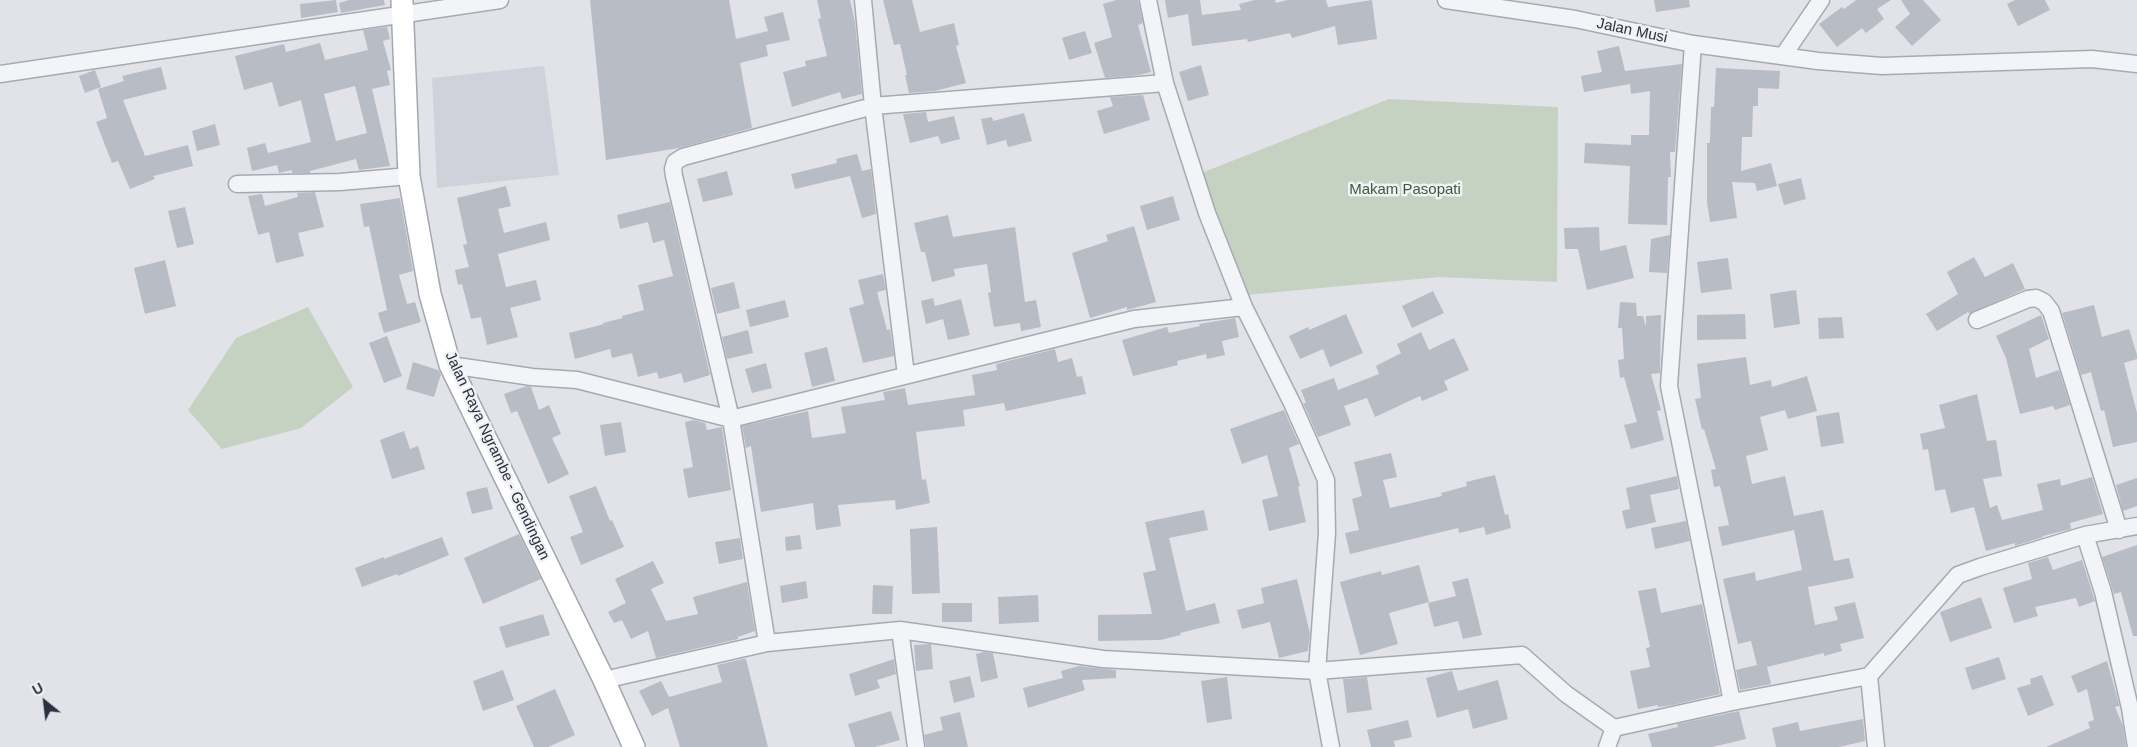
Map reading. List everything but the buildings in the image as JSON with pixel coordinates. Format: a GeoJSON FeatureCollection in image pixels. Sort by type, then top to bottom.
{"type":"FeatureCollection","features":[{"type":"Feature","properties":{"kind":"main road","name":"Jalan Raya Ngrambe - Gendingan"},"geometry":{"type":"LineString","coordinates":[[402,8],[409,176],[430,294],[450,365],[604,680],[634,747]]}},
{"type":"Feature","properties":{"kind":"street"},"geometry":{"type":"LineString","coordinates":[[0,74],[402,8],[500,0]]}},
{"type":"Feature","properties":{"kind":"street"},"geometry":{"type":"LineString","coordinates":[[863,0],[873,106],[906,375]]}},
{"type":"Feature","properties":{"kind":"street"},"geometry":{"type":"LineString","coordinates":[[1148,0],[1165,83],[1207,214],[1244,307],[1292,403],[1326,480],[1327,533],[1317,671],[1331,747]]}},
{"type":"Feature","properties":{"kind":"street","name":"Jalan Musi"},"geometry":{"type":"LineString","coordinates":[[1446,0],[1575,19],[1693,44],[1818,61],[1882,66],[2092,59],[2137,64]]}},
{"type":"Feature","properties":{"kind":"street"},"geometry":{"type":"LineString","coordinates":[[1783,56],[1821,0]]}},
{"type":"Feature","properties":{"kind":"street"},"geometry":{"type":"LineString","coordinates":[[1693,44],[1669,386],[1732,702]]}},
{"type":"Feature","properties":{"kind":"street"},"geometry":{"type":"LineString","coordinates":[[767,643],[732,419],[674,176],[673,169],[676,162],[683,157],[873,106],[1165,83]]}},
{"type":"Feature","properties":{"kind":"street"},"geometry":{"type":"LineString","coordinates":[[237,184],[340,182],[409,176]]}},
{"type":"Feature","properties":{"kind":"street"},"geometry":{"type":"LineString","coordinates":[[1977,320],[2028,299],[2036,298],[2044,302],[2051,311],[2119,530]]}},
{"type":"Feature","properties":{"kind":"street"},"geometry":{"type":"LineString","coordinates":[[450,365],[532,377],[578,380],[732,419],[1134,319],[1244,307]]}},
{"type":"Feature","properties":{"kind":"street"},"geometry":{"type":"LineString","coordinates":[[604,680],[767,643],[900,630],[1103,659],[1317,671],[1522,655],[1566,694],[1614,728],[1732,702],[1869,676],[1958,575],[2086,535],[2137,526]]}},
{"type":"Feature","properties":{"kind":"street"},"geometry":{"type":"LineString","coordinates":[[2086,535],[2103,592],[2130,708],[2136,747]]}},
{"type":"Feature","properties":{"kind":"street"},"geometry":{"type":"LineString","coordinates":[[900,630],[916,747]]}},
{"type":"Feature","properties":{"kind":"street"},"geometry":{"type":"LineString","coordinates":[[1869,676],[1876,747]]}},
{"type":"Feature","properties":{"kind":"street"},"geometry":{"type":"LineString","coordinates":[[1607,747],[1614,728]]}},
{"type":"Feature","properties":{"kind":"shaded area"},"geometry":{"type":"Polygon","coordinates":[[[544,66],[559,175],[437,188],[432,78],[544,66]]]}},
{"type":"Feature","properties":{"kind":"green space","name":"Makam Pasopati"},"geometry":{"type":"Polygon","coordinates":[[[1389,99],[1558,107],[1557,282],[1439,277],[1246,295],[1199,174],[1389,99]]]}},
{"type":"Feature","properties":{"kind":"green space"},"geometry":{"type":"Polygon","coordinates":[[[308,307],[353,387],[301,428],[222,449],[188,410],[236,338],[308,307]]]}}]}
